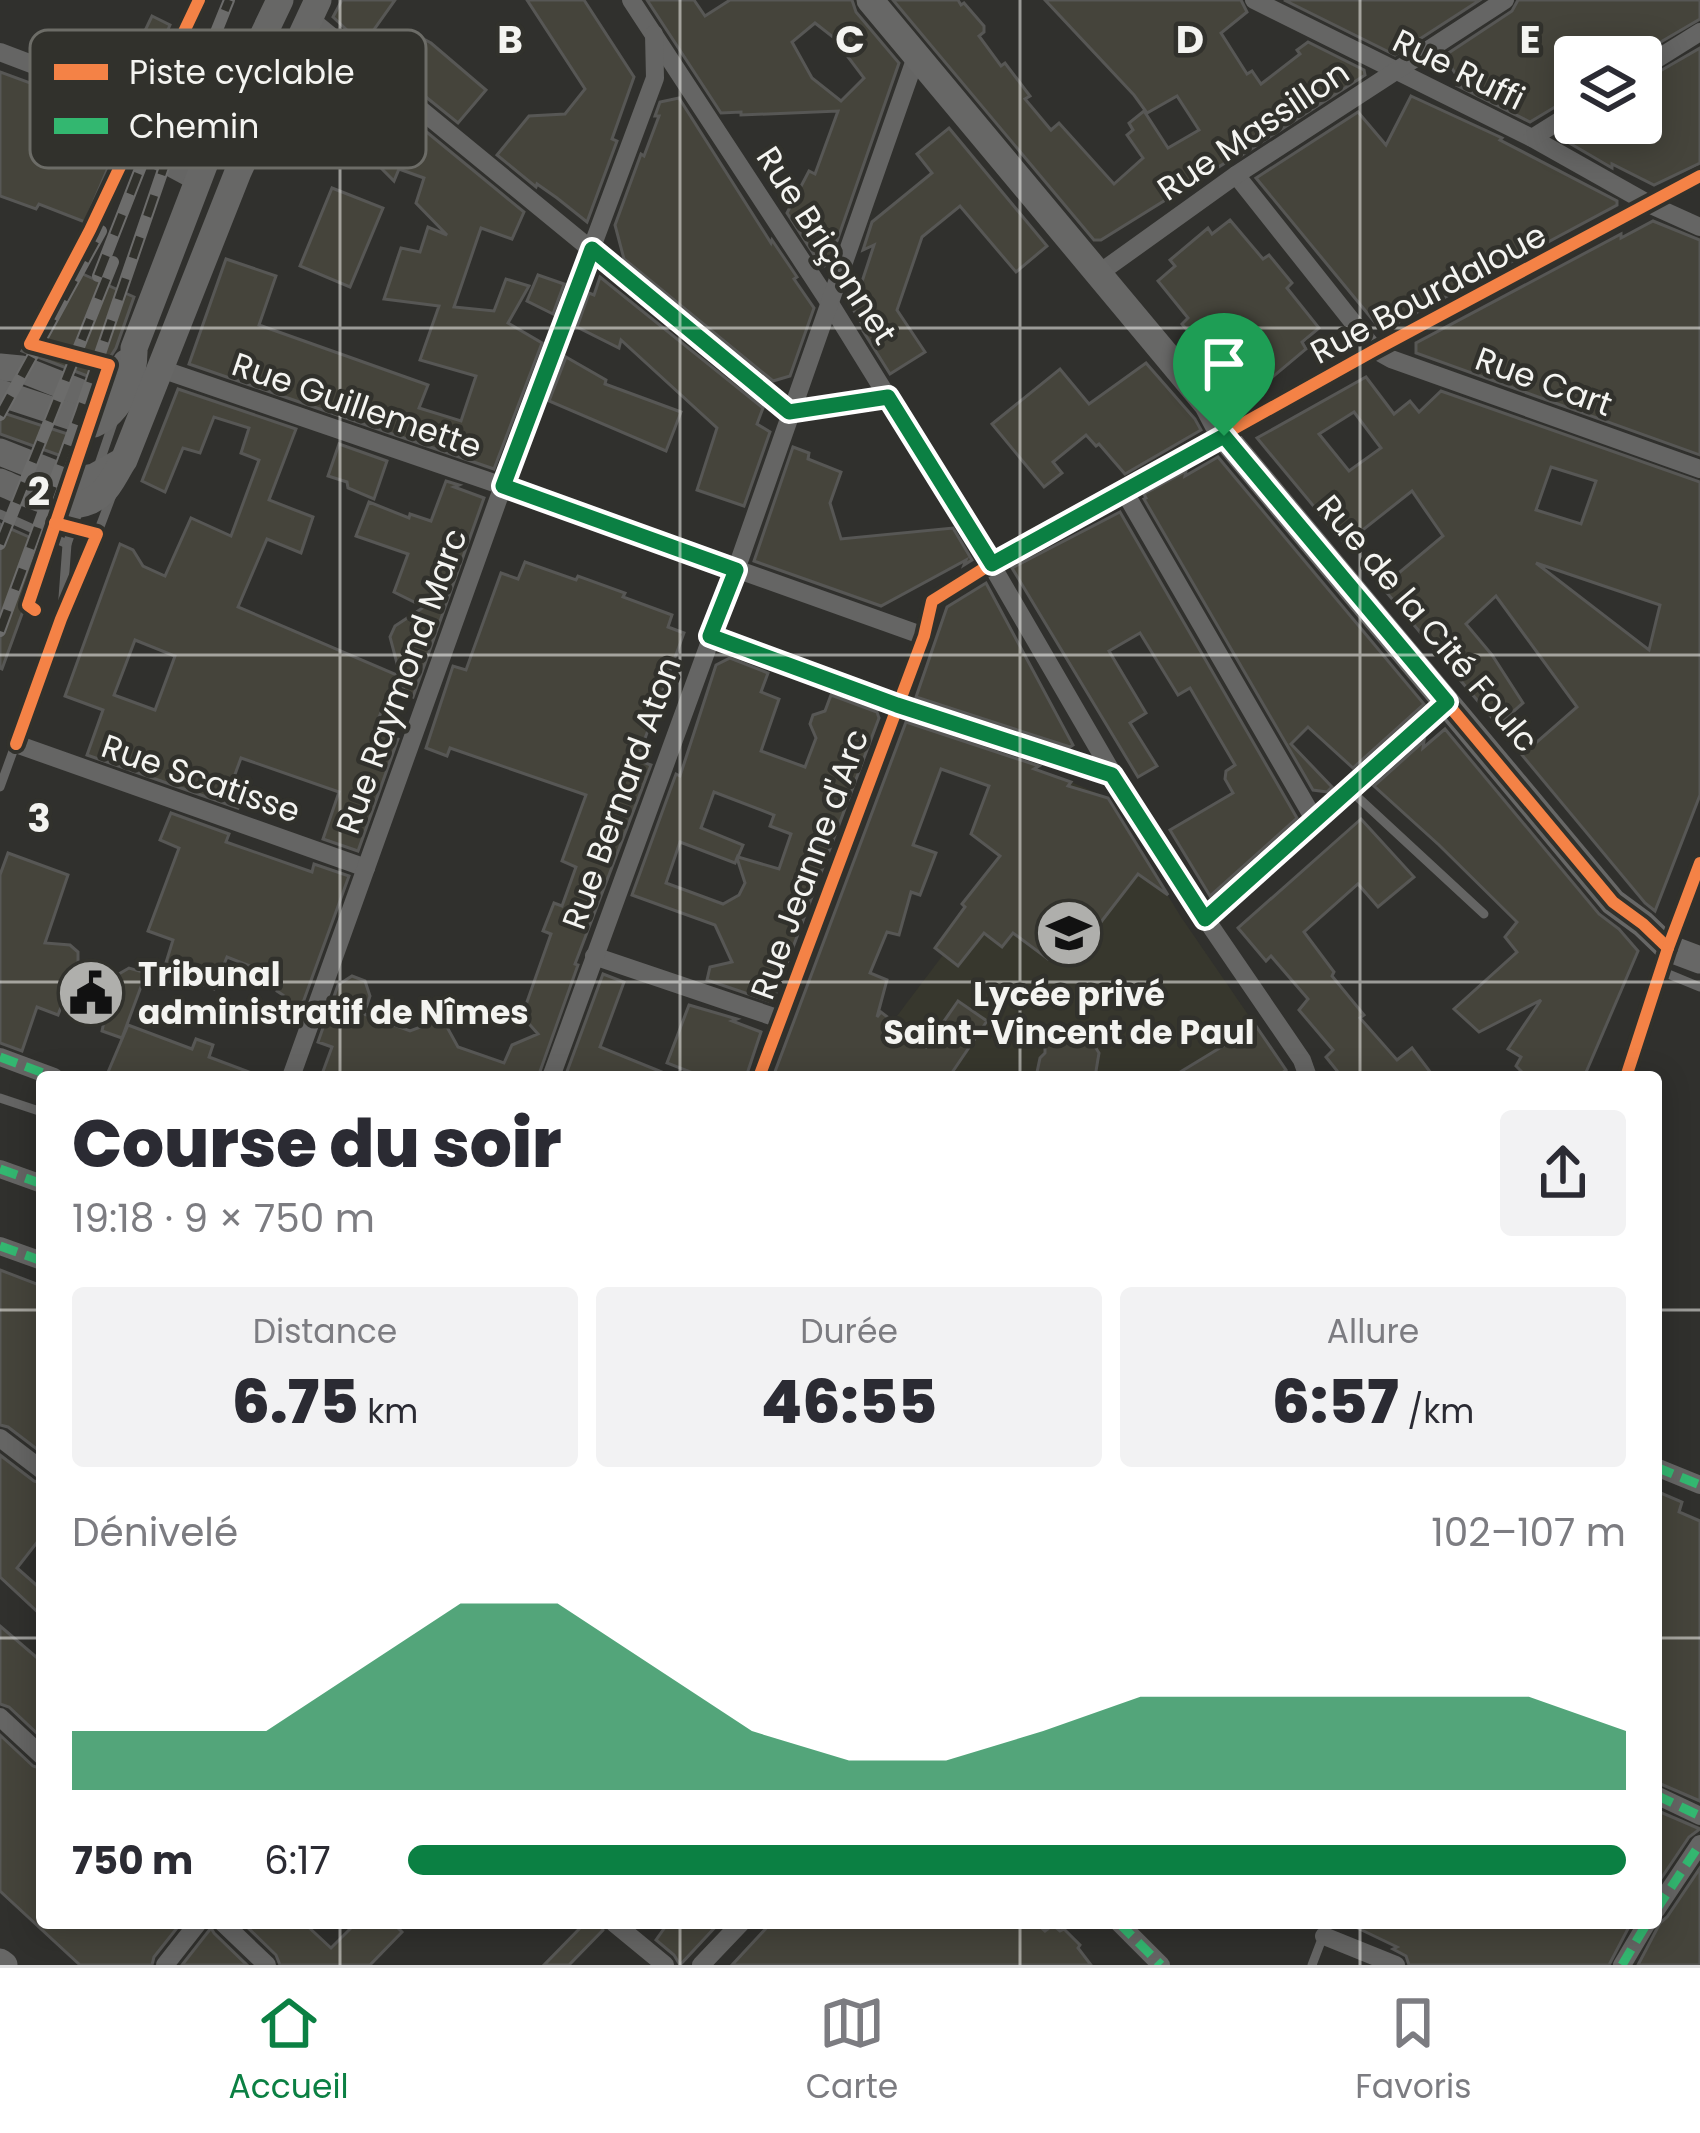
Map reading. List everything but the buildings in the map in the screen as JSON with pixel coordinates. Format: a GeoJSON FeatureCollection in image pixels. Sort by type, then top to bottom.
{"type":"FeatureCollection","features":[{"type":"Feature","properties":{"kind":"main road"},"geometry":{"type":"LineString","coordinates":[[266,30],[280,0]]}},
{"type":"Feature","properties":{"kind":"main road","name":"Rue de la Cité Foulc"},"geometry":{"type":"LineString","coordinates":[[870,0],[1207,404],[1224,436],[1613,902],[1643,923],[1664,959],[1700,960]]}},
{"type":"Feature","properties":{"kind":"main road"},"geometry":{"type":"LineString","coordinates":[[0,482],[53,503],[81,505],[102,493],[116,382],[134,348],[202,168]]}},
{"type":"Feature","properties":{"kind":"main road"},"geometry":{"type":"LineString","coordinates":[[0,452],[73,482],[94,478],[114,421],[161,369],[240,168]]}},
{"type":"Feature","properties":{"kind":"main road"},"geometry":{"type":"LineString","coordinates":[[0,367],[21,369],[89,396],[114,421]]}},
{"type":"Feature","properties":{"kind":"main road"},"geometry":{"type":"LineString","coordinates":[[0,393],[81,422],[114,421]]}},
{"type":"Feature","properties":{"kind":"street"},"geometry":{"type":"LineString","coordinates":[[185,30],[199,0]]}},
{"type":"Feature","properties":{"kind":"street","name":"Rue Briçonnet"},"geometry":{"type":"LineString","coordinates":[[631,0],[829,302],[992,564],[1112,775],[1306,1071]]}},
{"type":"Feature","properties":{"kind":"street","name":"Rue Ruffi"},"geometry":{"type":"LineString","coordinates":[[1254,0],[1700,227]]}},
{"type":"Feature","properties":{"kind":"street","name":"Rue Massillon"},"geometry":{"type":"LineString","coordinates":[[1098,274],[1236,176],[1505,0]]}},
{"type":"Feature","properties":{"kind":"street"},"geometry":{"type":"LineString","coordinates":[[314,9],[338,30]]}},
{"type":"Feature","properties":{"kind":"street"},"geometry":{"type":"LineString","coordinates":[[1662,56],[1700,32]]}},
{"type":"Feature","properties":{"kind":"street","name":"Rue Raymond Marc"},"geometry":{"type":"LineString","coordinates":[[292,1071],[655,78],[654,34]]}},
{"type":"Feature","properties":{"kind":"street"},"geometry":{"type":"LineString","coordinates":[[0,52],[30,64]]}},
{"type":"Feature","properties":{"kind":"street","name":"Rue Bernard Aton"},"geometry":{"type":"LineString","coordinates":[[553,1071],[736,570],[916,54]]}},
{"type":"Feature","properties":{"kind":"street"},"geometry":{"type":"LineString","coordinates":[[426,106],[789,412]]}},
{"type":"Feature","properties":{"kind":"street"},"geometry":{"type":"LineString","coordinates":[[1532,138],[1554,124]]}},
{"type":"Feature","properties":{"kind":"street"},"geometry":{"type":"LineString","coordinates":[[170,168],[196,182]]}},
{"type":"Feature","properties":{"kind":"street","name":"Rue Cart"},"geometry":{"type":"LineString","coordinates":[[1236,176],[1375,350],[1700,469]]}},
{"type":"Feature","properties":{"kind":"street","name":"Rue Bourdaloue"},"geometry":{"type":"LineString","coordinates":[[932,601],[1375,350],[1700,176]]}},
{"type":"Feature","properties":{"kind":"street","name":"Rue Guillemette"},"geometry":{"type":"LineString","coordinates":[[161,369],[924,636]]}},
{"type":"Feature","properties":{"kind":"street"},"geometry":{"type":"LineString","coordinates":[[1124,491],[1315,819]]}},
{"type":"Feature","properties":{"kind":"street","name":"Rue Jeanne d'Arc"},"geometry":{"type":"LineString","coordinates":[[761,1071],[924,636],[932,601]]}},
{"type":"Feature","properties":{"kind":"street"},"geometry":{"type":"LineString","coordinates":[[710,636],[897,705],[1112,775]]}},
{"type":"Feature","properties":{"kind":"street"},"geometry":{"type":"LineString","coordinates":[[1205,919],[1447,702]]}},
{"type":"Feature","properties":{"kind":"street","name":"Rue Scatisse"},"geometry":{"type":"LineString","coordinates":[[16,744],[366,868]]}},
{"type":"Feature","properties":{"kind":"street"},"geometry":{"type":"LineString","coordinates":[[1628,1071],[1700,863]]}},
{"type":"Feature","properties":{"kind":"street"},"geometry":{"type":"LineString","coordinates":[[594,956],[780,1019]]}},
{"type":"Feature","properties":{"kind":"street"},"geometry":{"type":"LineString","coordinates":[[0,1057],[38,1071]]}},
{"type":"Feature","properties":{"kind":"street"},"geometry":{"type":"LineString","coordinates":[[0,1169],[36,1182]]}},
{"type":"Feature","properties":{"kind":"street"},"geometry":{"type":"LineString","coordinates":[[0,1246],[36,1259]]}},
{"type":"Feature","properties":{"kind":"street"},"geometry":{"type":"LineString","coordinates":[[0,1438],[36,1465]]}},
{"type":"Feature","properties":{"kind":"street"},"geometry":{"type":"LineString","coordinates":[[1662,1469],[1700,1485]]}},
{"type":"Feature","properties":{"kind":"street"},"geometry":{"type":"LineString","coordinates":[[0,1717],[36,1750]]}},
{"type":"Feature","properties":{"kind":"street"},"geometry":{"type":"LineString","coordinates":[[1662,1798],[1700,1816]]}},
{"type":"Feature","properties":{"kind":"street"},"geometry":{"type":"LineString","coordinates":[[1662,1901],[1700,1844]]}},
{"type":"Feature","properties":{"kind":"street"},"geometry":{"type":"LineString","coordinates":[[165,1965],[193,1929]]}},
{"type":"Feature","properties":{"kind":"street"},"geometry":{"type":"LineString","coordinates":[[230,1929],[267,1965]]}},
{"type":"Feature","properties":{"kind":"street"},"geometry":{"type":"LineString","coordinates":[[621,1929],[665,1965]]}},
{"type":"Feature","properties":{"kind":"street"},"geometry":{"type":"LineString","coordinates":[[701,1965],[735,1929]]}},
{"type":"Feature","properties":{"kind":"street"},"geometry":{"type":"LineString","coordinates":[[1125,1929],[1161,1965]]}},
{"type":"Feature","properties":{"kind":"street"},"geometry":{"type":"LineString","coordinates":[[1326,1929],[1396,1965]]}},
{"type":"Feature","properties":{"kind":"street"},"geometry":{"type":"LineString","coordinates":[[1622,1965],[1643,1929]]}},
{"type":"Feature","properties":{"kind":"lane"},"geometry":{"type":"LineString","coordinates":[[789,412],[888,397]]}},
{"type":"Feature","properties":{"kind":"lane"},"geometry":{"type":"LineString","coordinates":[[0,787],[61,619],[90,554],[114,421]]}},
{"type":"Feature","properties":{"kind":"lane"},"geometry":{"type":"LineString","coordinates":[[61,619],[67,544],[94,478]]}},
{"type":"Feature","properties":{"kind":"lane"},"geometry":{"type":"LineString","coordinates":[[0,514],[67,544]]}},
{"type":"Feature","properties":{"kind":"lane"},"geometry":{"type":"LineString","coordinates":[[1348,788],[1484,914]]}},
{"type":"Feature","properties":{"kind":"lane"},"geometry":{"type":"LineString","coordinates":[[1664,959],[1700,987]]}},
{"type":"Feature","properties":{"kind":"lane"},"geometry":{"type":"LineString","coordinates":[[0,1098],[36,1110]]}},
{"type":"Feature","properties":{"kind":"lane"},"geometry":{"type":"LineString","coordinates":[[1312,1965],[1326,1929]]}},
{"type":"Feature","properties":{"kind":"shaded area","name":"Lycée privé Saint-Vincent de Paul"},"geometry":{"type":"Polygon","coordinates":[[[1071,782],[1108,798],[1181,917],[1286,1070],[856,1071],[943,955],[935,948],[965,907],[962,904],[1000,856],[1011,863],[1071,782]]]}},
{"type":"Feature","properties":{"kind":"railway"},"geometry":{"type":"LineString","coordinates":[[217,30],[229,0]]}},
{"type":"Feature","properties":{"kind":"railway"},"geometry":{"type":"LineString","coordinates":[[98,276],[140,168]]}},
{"type":"Feature","properties":{"kind":"railway"},"geometry":{"type":"LineString","coordinates":[[0,631],[164,168]]}},
{"type":"Feature","properties":{"kind":"railway"},"geometry":{"type":"LineString","coordinates":[[0,415],[101,231]]}},
{"type":"Feature","properties":{"kind":"railway"},"geometry":{"type":"LineString","coordinates":[[0,544],[113,262]]}},
{"type":"Feature","properties":{"kind":"marked path"},"geometry":{"type":"LineString","coordinates":[[0,1057],[38,1071]]}},
{"type":"Feature","properties":{"kind":"marked path"},"geometry":{"type":"LineString","coordinates":[[0,1169],[36,1182]]}},
{"type":"Feature","properties":{"kind":"marked path"},"geometry":{"type":"LineString","coordinates":[[0,1246],[36,1259]]}},
{"type":"Feature","properties":{"kind":"marked path"},"geometry":{"type":"LineString","coordinates":[[1662,1469],[1700,1485]]}},
{"type":"Feature","properties":{"kind":"marked path"},"geometry":{"type":"LineString","coordinates":[[1662,1798],[1700,1816]]}},
{"type":"Feature","properties":{"kind":"marked path"},"geometry":{"type":"LineString","coordinates":[[1662,1901],[1700,1844]]}},
{"type":"Feature","properties":{"kind":"marked path"},"geometry":{"type":"LineString","coordinates":[[1125,1929],[1161,1965]]}},
{"type":"Feature","properties":{"kind":"marked path"},"geometry":{"type":"LineString","coordinates":[[1622,1965],[1643,1929]]}},
{"type":"Feature","properties":{"kind":"cycle path"},"geometry":{"type":"LineString","coordinates":[[185,30],[199,0]]}},
{"type":"Feature","properties":{"kind":"cycle path"},"geometry":{"type":"LineString","coordinates":[[35,610],[28,605],[109,365],[30,344],[119,168]]}},
{"type":"Feature","properties":{"kind":"cycle path"},"geometry":{"type":"LineString","coordinates":[[761,1071],[924,636],[932,601],[1375,350],[1700,176]]}},
{"type":"Feature","properties":{"kind":"cycle path"},"geometry":{"type":"LineString","coordinates":[[1224,436],[1613,902],[1668,948]]}},
{"type":"Feature","properties":{"kind":"cycle path"},"geometry":{"type":"LineString","coordinates":[[16,744],[97,534],[55,523]]}},
{"type":"Feature","properties":{"kind":"cycle path"},"geometry":{"type":"LineString","coordinates":[[1628,1071],[1700,863]]}},
{"type":"Feature","properties":{"kind":"place","name":"Lycée privé Saint-Vincent de Paul"},"geometry":{"type":"Point","coordinates":[1069,933]}},
{"type":"Feature","properties":{"kind":"place","name":"Tribunal administratif de Nîmes"},"geometry":{"type":"Point","coordinates":[91,993]}},
{"type":"Feature","properties":{"kind":"route"},"geometry":{"type":"LineString","coordinates":[[592,249],[789,412],[888,397],[992,564],[1224,436],[1447,702],[1205,919],[1112,775],[897,705],[710,636],[736,570],[503,486],[592,249]]}}]}
